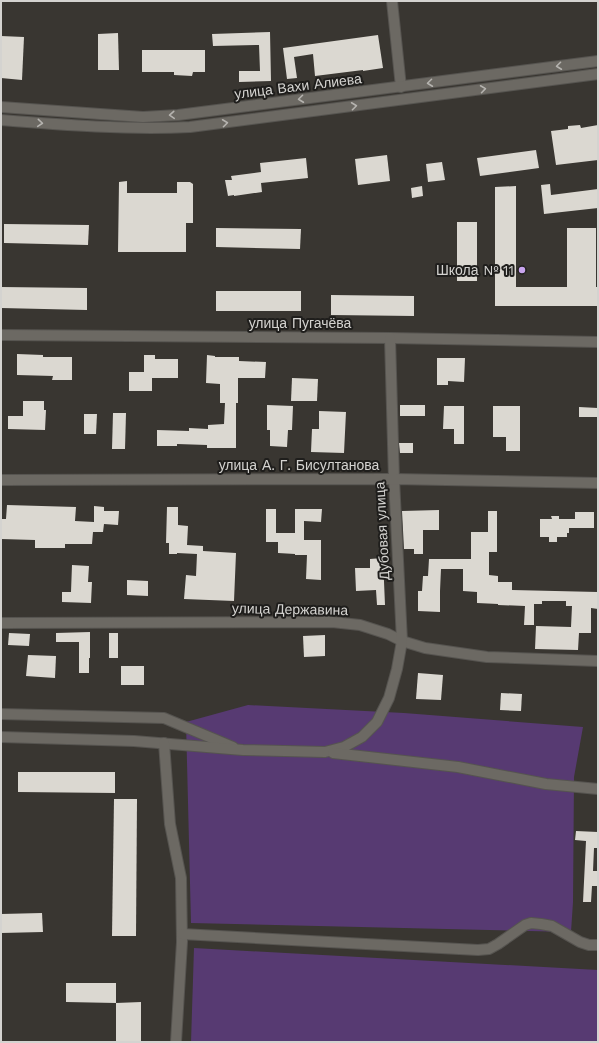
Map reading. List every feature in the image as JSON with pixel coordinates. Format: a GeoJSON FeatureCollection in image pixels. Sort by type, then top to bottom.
{"type":"FeatureCollection","features":[{"type":"Feature","properties":{"kind":"street"},"geometry":{"type":"LineString","coordinates":[[392,1],[401,87]]}},
{"type":"Feature","properties":{"kind":"street","name":"улица Вахи Алиева"},"geometry":{"type":"LineString","coordinates":[[1,107],[143,117],[178,115],[598,61]]}},
{"type":"Feature","properties":{"kind":"street","name":"улица Вахи Алиева"},"geometry":{"type":"LineString","coordinates":[[1,120],[84,127],[157,129],[190,127],[598,74]]}},
{"type":"Feature","properties":{"kind":"street","name":"улица Пугачёва"},"geometry":{"type":"LineString","coordinates":[[1,335],[390,338],[598,342]]}},
{"type":"Feature","properties":{"kind":"street","name":"Дубовая улица"},"geometry":{"type":"LineString","coordinates":[[325,752],[344,747],[362,737],[377,722],[390,698],[402,641],[394,479],[390,338]]}},
{"type":"Feature","properties":{"kind":"street","name":"улица А. Г. Бисултанова"},"geometry":{"type":"LineString","coordinates":[[1,480],[394,479],[598,483]]}},
{"type":"Feature","properties":{"kind":"street","name":"улица Державина"},"geometry":{"type":"LineString","coordinates":[[1,623],[332,622],[360,625],[425,648],[487,657],[598,661]]}},
{"type":"Feature","properties":{"kind":"street"},"geometry":{"type":"LineString","coordinates":[[1,714],[164,718],[243,750]]}},
{"type":"Feature","properties":{"kind":"street"},"geometry":{"type":"LineString","coordinates":[[1,737],[126,740],[243,750],[325,752],[458,767],[546,784],[598,789]]}},
{"type":"Feature","properties":{"kind":"street"},"geometry":{"type":"LineString","coordinates":[[164,743],[170,824],[181,878],[182,934],[176,1042]]}},
{"type":"Feature","properties":{"kind":"street"},"geometry":{"type":"LineString","coordinates":[[182,934],[478,950],[489,948],[498,944],[525,925],[541,924],[552,926],[580,942],[589,945],[598,945]]}},
{"type":"Feature","properties":{"kind":"shaded area"},"geometry":{"type":"Polygon","coordinates":[[[248,705],[404,713],[583,727],[574,777],[573,902],[571,932],[191,923],[186,722],[248,705]]]}},
{"type":"Feature","properties":{"kind":"shaded area"},"geometry":{"type":"Polygon","coordinates":[[[194,948],[598,970],[598,1042],[191,1042],[194,948]]]}},
{"type":"Feature","properties":{"kind":"building"},"geometry":{"type":"Polygon","coordinates":[[[270,32],[271,81],[239,82],[239,71],[260,71],[259,45],[213,46],[212,34],[270,32]]]}},
{"type":"Feature","properties":{"kind":"building"},"geometry":{"type":"Polygon","coordinates":[[[118,33],[119,70],[98,70],[98,34],[118,33]]]}},
{"type":"Feature","properties":{"kind":"building"},"geometry":{"type":"Polygon","coordinates":[[[378,35],[383,68],[315,76],[313,54],[294,57],[297,78],[287,79],[283,48],[378,35]]]}},
{"type":"Feature","properties":{"kind":"building"},"geometry":{"type":"Polygon","coordinates":[[[1,36],[24,37],[22,80],[1,78],[1,36]]]}},
{"type":"Feature","properties":{"kind":"building"},"geometry":{"type":"Polygon","coordinates":[[[142,50],[205,50],[205,72],[193,72],[192,76],[174,75],[174,72],[142,72],[142,50]]]}},
{"type":"Feature","properties":{"kind":"building"},"geometry":{"type":"Polygon","coordinates":[[[580,125],[581,128],[598,125],[598,160],[556,165],[551,131],[568,129],[568,126],[580,125]]]}},
{"type":"Feature","properties":{"kind":"building"},"geometry":{"type":"Polygon","coordinates":[[[536,150],[539,168],[480,176],[477,158],[536,150]]]}},
{"type":"Feature","properties":{"kind":"building"},"geometry":{"type":"Polygon","coordinates":[[[387,155],[390,181],[358,185],[355,159],[387,155]]]}},
{"type":"Feature","properties":{"kind":"building"},"geometry":{"type":"Polygon","coordinates":[[[306,158],[308,178],[261,183],[262,192],[228,196],[225,180],[232,180],[231,176],[261,172],[260,163],[306,158]]]}},
{"type":"Feature","properties":{"kind":"building"},"geometry":{"type":"Polygon","coordinates":[[[442,162],[445,180],[428,182],[426,164],[442,162]]]}},
{"type":"Feature","properties":{"kind":"building"},"geometry":{"type":"Polygon","coordinates":[[[127,181],[127,193],[177,193],[177,182],[190,182],[193,184],[193,223],[186,223],[186,252],[118,252],[119,182],[127,181]]]}},
{"type":"Feature","properties":{"kind":"building"},"geometry":{"type":"Polygon","coordinates":[[[550,184],[551,195],[598,189],[598,208],[544,214],[541,185],[550,184]]]}},
{"type":"Feature","properties":{"kind":"building"},"geometry":{"type":"Polygon","coordinates":[[[422,186],[423,196],[412,198],[411,188],[422,186]]]}},
{"type":"Feature","properties":{"kind":"building"},"geometry":{"type":"Polygon","coordinates":[[[516,186],[516,287],[567,287],[567,228],[596,228],[596,287],[598,287],[598,306],[495,306],[495,187],[516,186]]]}},
{"type":"Feature","properties":{"kind":"building"},"geometry":{"type":"Polygon","coordinates":[[[457,222],[477,222],[477,281],[457,281],[457,222]]]}},
{"type":"Feature","properties":{"kind":"building"},"geometry":{"type":"Polygon","coordinates":[[[4,224],[89,225],[88,245],[4,243],[4,224]]]}},
{"type":"Feature","properties":{"kind":"building"},"geometry":{"type":"Polygon","coordinates":[[[216,228],[301,229],[300,249],[216,247],[216,228]]]}},
{"type":"Feature","properties":{"kind":"building"},"geometry":{"type":"Polygon","coordinates":[[[1,287],[87,288],[87,310],[1,308],[1,287]]]}},
{"type":"Feature","properties":{"kind":"building"},"geometry":{"type":"Polygon","coordinates":[[[216,291],[301,291],[301,311],[216,311],[216,291]]]}},
{"type":"Feature","properties":{"kind":"building"},"geometry":{"type":"Polygon","coordinates":[[[331,295],[414,296],[414,316],[331,315],[331,295]]]}},
{"type":"Feature","properties":{"kind":"building"},"geometry":{"type":"Polygon","coordinates":[[[17,354],[43,355],[43,357],[72,357],[72,380],[52,380],[53,376],[17,375],[17,354]]]}},
{"type":"Feature","properties":{"kind":"building"},"geometry":{"type":"Polygon","coordinates":[[[144,355],[155,355],[155,359],[178,359],[178,378],[152,378],[152,391],[129,391],[129,372],[144,372],[144,355]]]}},
{"type":"Feature","properties":{"kind":"building"},"geometry":{"type":"Polygon","coordinates":[[[207,355],[215,357],[239,357],[239,361],[266,362],[265,378],[238,378],[238,403],[236,403],[236,448],[207,448],[207,445],[177,444],[177,446],[157,446],[157,430],[189,431],[189,428],[208,429],[208,425],[224,424],[225,403],[220,403],[220,384],[206,383],[207,355]]]}},
{"type":"Feature","properties":{"kind":"building"},"geometry":{"type":"Polygon","coordinates":[[[437,358],[465,358],[464,382],[448,381],[448,385],[437,385],[437,358]]]}},
{"type":"Feature","properties":{"kind":"building"},"geometry":{"type":"Polygon","coordinates":[[[292,378],[318,379],[317,401],[291,401],[292,378]]]}},
{"type":"Feature","properties":{"kind":"building"},"geometry":{"type":"Polygon","coordinates":[[[23,401],[44,401],[44,410],[46,410],[45,430],[8,429],[8,416],[23,416],[23,401]]]}},
{"type":"Feature","properties":{"kind":"building"},"geometry":{"type":"Polygon","coordinates":[[[267,405],[293,406],[292,430],[288,430],[287,447],[270,446],[270,430],[267,430],[267,405]]]}},
{"type":"Feature","properties":{"kind":"building"},"geometry":{"type":"Polygon","coordinates":[[[400,405],[425,405],[425,416],[400,416],[400,405]]]}},
{"type":"Feature","properties":{"kind":"building"},"geometry":{"type":"Polygon","coordinates":[[[444,406],[464,406],[464,444],[454,444],[454,429],[443,429],[444,406]]]}},
{"type":"Feature","properties":{"kind":"building"},"geometry":{"type":"Polygon","coordinates":[[[493,406],[520,406],[520,451],[506,451],[506,437],[493,437],[493,406]]]}},
{"type":"Feature","properties":{"kind":"building"},"geometry":{"type":"Polygon","coordinates":[[[579,407],[598,408],[598,417],[579,417],[579,407]]]}},
{"type":"Feature","properties":{"kind":"building"},"geometry":{"type":"Polygon","coordinates":[[[319,411],[346,412],[344,453],[311,452],[312,429],[319,429],[319,411]]]}},
{"type":"Feature","properties":{"kind":"building"},"geometry":{"type":"Polygon","coordinates":[[[113,413],[126,413],[125,449],[112,449],[113,413]]]}},
{"type":"Feature","properties":{"kind":"building"},"geometry":{"type":"Polygon","coordinates":[[[84,414],[97,414],[96,434],[84,434],[84,414]]]}},
{"type":"Feature","properties":{"kind":"building"},"geometry":{"type":"Polygon","coordinates":[[[399,443],[413,443],[413,453],[400,453],[399,443]]]}},
{"type":"Feature","properties":{"kind":"building"},"geometry":{"type":"Polygon","coordinates":[[[7,505],[76,507],[75,521],[94,522],[94,506],[104,507],[104,511],[119,511],[118,525],[104,524],[103,532],[93,532],[92,544],[65,544],[65,548],[35,548],[35,540],[1,539],[1,519],[6,519],[7,505]]]}},
{"type":"Feature","properties":{"kind":"building"},"geometry":{"type":"Polygon","coordinates":[[[167,507],[178,507],[178,525],[188,526],[187,545],[203,546],[203,551],[236,553],[234,601],[184,599],[186,575],[196,576],[197,554],[169,554],[169,543],[166,543],[167,507]]]}},
{"type":"Feature","properties":{"kind":"building"},"geometry":{"type":"Polygon","coordinates":[[[266,509],[276,509],[276,533],[295,533],[295,509],[322,509],[321,522],[304,521],[304,540],[321,540],[321,580],[306,579],[307,555],[278,553],[278,542],[266,542],[266,509]]]}},
{"type":"Feature","properties":{"kind":"building"},"geometry":{"type":"Polygon","coordinates":[[[439,510],[439,530],[423,530],[423,554],[414,554],[414,549],[404,549],[402,511],[439,510]]]}},
{"type":"Feature","properties":{"kind":"building"},"geometry":{"type":"Polygon","coordinates":[[[488,511],[497,511],[497,552],[489,552],[489,575],[498,576],[498,582],[512,582],[512,590],[598,592],[598,609],[591,608],[591,633],[579,633],[578,650],[535,649],[536,626],[571,627],[572,606],[566,606],[566,601],[542,601],[542,604],[534,604],[534,625],[524,625],[525,606],[477,603],[477,592],[463,591],[463,569],[441,569],[440,612],[418,611],[418,591],[422,591],[423,576],[428,576],[429,559],[471,559],[471,532],[488,532],[488,511]]]}},
{"type":"Feature","properties":{"kind":"building"},"geometry":{"type":"Polygon","coordinates":[[[575,512],[594,512],[594,528],[569,528],[567,537],[557,537],[557,542],[549,542],[549,537],[540,537],[540,519],[552,519],[551,516],[559,516],[559,519],[575,519],[575,512]]]}},
{"type":"Feature","properties":{"kind":"building"},"geometry":{"type":"Polygon","coordinates":[[[383,558],[385,605],[377,605],[376,590],[356,591],[355,568],[370,568],[370,559],[383,558]]]}},
{"type":"Feature","properties":{"kind":"building"},"geometry":{"type":"Polygon","coordinates":[[[72,565],[89,566],[88,582],[92,582],[91,603],[62,602],[62,592],[71,592],[72,565]]]}},
{"type":"Feature","properties":{"kind":"building"},"geometry":{"type":"Polygon","coordinates":[[[127,580],[148,581],[148,596],[127,595],[127,580]]]}},
{"type":"Feature","properties":{"kind":"building"},"geometry":{"type":"Polygon","coordinates":[[[90,632],[89,673],[79,673],[79,642],[56,642],[56,633],[90,632]]]}},
{"type":"Feature","properties":{"kind":"building"},"geometry":{"type":"Polygon","coordinates":[[[9,633],[30,634],[29,646],[8,645],[9,633]]]}},
{"type":"Feature","properties":{"kind":"building"},"geometry":{"type":"Polygon","coordinates":[[[109,633],[118,633],[118,658],[109,658],[109,633]]]}},
{"type":"Feature","properties":{"kind":"building"},"geometry":{"type":"Polygon","coordinates":[[[325,635],[325,656],[304,657],[303,636],[325,635]]]}},
{"type":"Feature","properties":{"kind":"building"},"geometry":{"type":"Polygon","coordinates":[[[28,655],[56,656],[55,678],[26,676],[28,655]]]}},
{"type":"Feature","properties":{"kind":"building"},"geometry":{"type":"Polygon","coordinates":[[[121,666],[144,666],[144,685],[121,685],[121,666]]]}},
{"type":"Feature","properties":{"kind":"building"},"geometry":{"type":"Polygon","coordinates":[[[418,673],[443,675],[441,700],[416,699],[418,673]]]}},
{"type":"Feature","properties":{"kind":"building"},"geometry":{"type":"Polygon","coordinates":[[[501,693],[522,694],[521,711],[500,710],[501,693]]]}},
{"type":"Feature","properties":{"kind":"building"},"geometry":{"type":"Polygon","coordinates":[[[18,772],[115,772],[115,793],[18,792],[18,772]]]}},
{"type":"Feature","properties":{"kind":"building"},"geometry":{"type":"Polygon","coordinates":[[[114,799],[137,799],[136,936],[112,936],[114,799]]]}},
{"type":"Feature","properties":{"kind":"building"},"geometry":{"type":"Polygon","coordinates":[[[576,831],[598,832],[598,848],[594,848],[593,871],[598,871],[598,886],[592,886],[591,902],[583,902],[586,841],[575,840],[576,831]]]}},
{"type":"Feature","properties":{"kind":"building"},"geometry":{"type":"Polygon","coordinates":[[[42,913],[43,932],[1,933],[1,914],[42,913]]]}},
{"type":"Feature","properties":{"kind":"building"},"geometry":{"type":"Polygon","coordinates":[[[66,983],[116,983],[116,1003],[66,1002],[66,983]]]}},
{"type":"Feature","properties":{"kind":"building"},"geometry":{"type":"Polygon","coordinates":[[[141,1002],[141,1042],[116,1042],[116,1003],[141,1002]]]}},
{"type":"Feature","properties":{"kind":"place","name":"Школа № 11"},"geometry":{"type":"Point","coordinates":[522,270]}}]}
